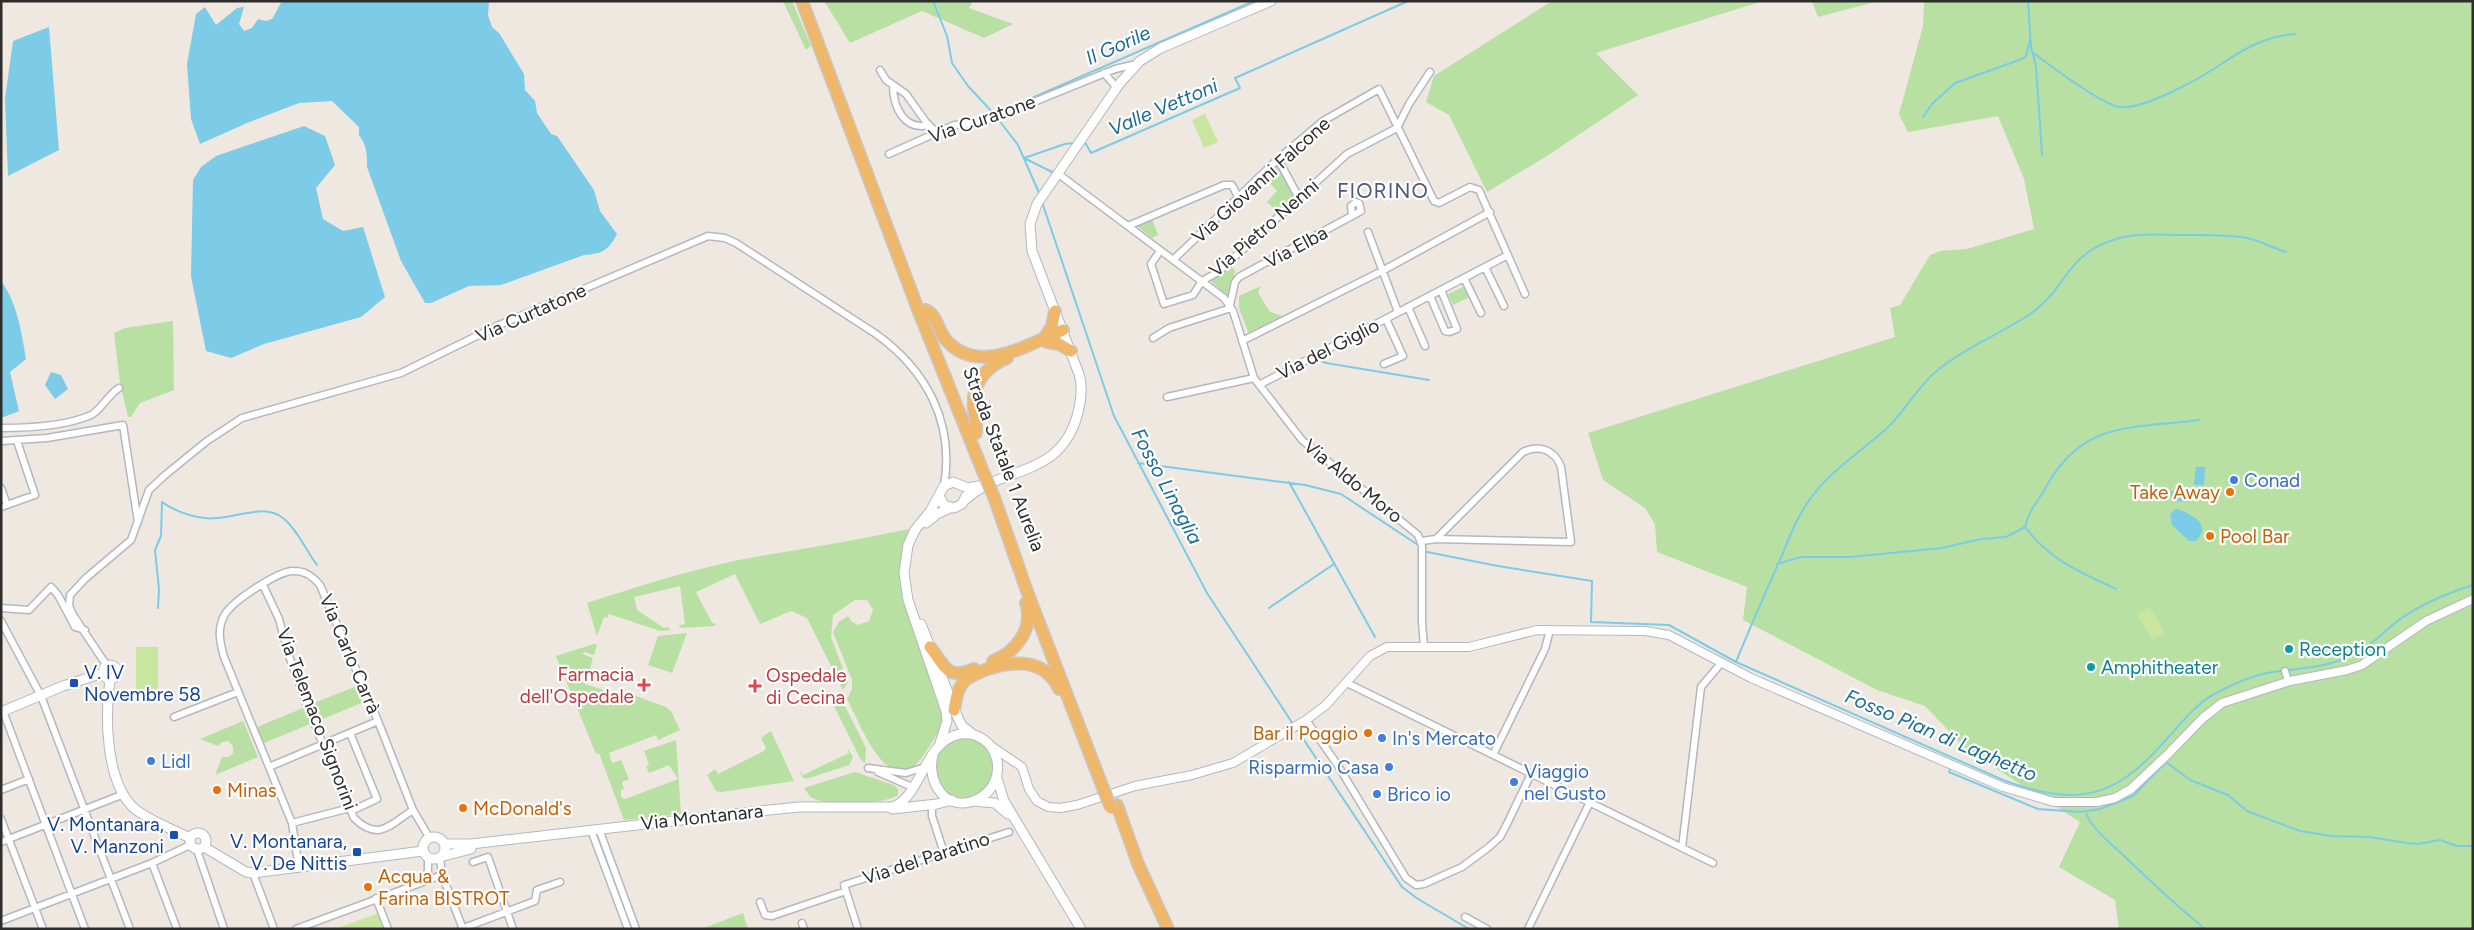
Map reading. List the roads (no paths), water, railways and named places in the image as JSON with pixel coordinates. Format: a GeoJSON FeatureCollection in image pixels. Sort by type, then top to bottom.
{"type":"FeatureCollection","features":[{"type":"Feature","properties":{"kind":"highway","name":"Strada Statale 1 Aurelia"},"geometry":{"type":"LineString","coordinates":[[802,1],[919,312],[997,496],[1035,592],[1114,806],[1168,929]]}},
{"type":"Feature","properties":{"kind":"highway","name":"Strada Statale 1 Aurelia"},"geometry":{"type":"LineString","coordinates":[[809,1],[926,310],[976,433],[988,477]]}},
{"type":"Feature","properties":{"kind":"highway"},"geometry":{"type":"LineString","coordinates":[[926,310],[932,313],[941,334],[951,345],[976,357],[998,356],[1064,333]]}},
{"type":"Feature","properties":{"kind":"highway"},"geometry":{"type":"LineString","coordinates":[[1046,340],[1052,326],[1055,311]]}},
{"type":"Feature","properties":{"kind":"highway"},"geometry":{"type":"LineString","coordinates":[[976,433],[977,423],[974,410],[974,395],[982,375],[1002,360],[1046,340],[1059,344],[1071,351]]}},
{"type":"Feature","properties":{"kind":"highway","name":"Strada Statale 1 Aurelia"},"geometry":{"type":"LineString","coordinates":[[997,496],[1028,594],[1074,714],[1107,787]]}},
{"type":"Feature","properties":{"kind":"highway"},"geometry":{"type":"LineString","coordinates":[[930,647],[942,665],[954,673],[967,672],[1000,658],[1013,649],[1024,633],[1028,618],[1025,601],[1028,594]]}},
{"type":"Feature","properties":{"kind":"highway"},"geometry":{"type":"LineString","coordinates":[[954,710],[957,694],[965,680],[998,665],[1016,662],[1030,664],[1050,676],[1056,684],[1066,708],[1074,714]]}},
{"type":"Feature","properties":{"kind":"highway","name":"Strada Statale 1 Aurelia"},"geometry":{"type":"LineString","coordinates":[[1114,806],[1132,865],[1161,929]]}},
{"type":"Feature","properties":{"kind":"main road"},"geometry":{"type":"LineString","coordinates":[[962,486],[1044,461],[1057,451],[1069,435],[1077,418],[1082,393],[1081,379],[1032,251],[1030,224],[1037,204],[1047,188],[1117,88],[1137,64],[1161,48],[1271,1]]}},
{"type":"Feature","properties":{"kind":"main road"},"geometry":{"type":"LineString","coordinates":[[988,477],[958,507],[950,508],[937,514],[924,524],[914,543],[908,565],[910,591],[954,710],[962,726],[986,741],[992,748],[998,767],[997,778],[1004,801],[1081,929]]}},
{"type":"Feature","properties":{"kind":"main road"},"geometry":{"type":"LineString","coordinates":[[876,808],[896,806],[904,799],[939,745],[947,721],[946,711],[911,609],[904,573],[911,538],[944,486],[953,482],[962,486],[965,500]]}},
{"type":"Feature","properties":{"kind":"main road"},"geometry":{"type":"LineString","coordinates":[[939,496],[944,505],[950,508]]}},
{"type":"Feature","properties":{"kind":"main road"},"geometry":{"type":"LineString","coordinates":[[2,712],[107,673],[107,735],[109,753],[124,794],[132,806],[195,845],[246,872],[254,873],[426,854],[440,857],[444,853],[445,844],[437,836],[429,837],[423,845],[426,854]]}},
{"type":"Feature","properties":{"kind":"main road"},"geometry":{"type":"LineString","coordinates":[[939,745],[955,736],[974,735]]}},
{"type":"Feature","properties":{"kind":"main road"},"geometry":{"type":"LineString","coordinates":[[933,754],[930,766],[931,778],[936,788],[952,800]]}},
{"type":"Feature","properties":{"kind":"main road"},"geometry":{"type":"LineString","coordinates":[[973,801],[988,792],[997,778]]}},
{"type":"Feature","properties":{"kind":"main road"},"geometry":{"type":"LineString","coordinates":[[876,808],[915,807],[952,800],[991,802],[1001,806],[1019,826]]}},
{"type":"Feature","properties":{"kind":"main road","name":"Via Montanara"},"geometry":{"type":"LineString","coordinates":[[445,844],[471,844],[799,807],[876,808]]}},
{"type":"Feature","properties":{"kind":"main road","name":"Via Montanara"},"geometry":{"type":"LineString","coordinates":[[440,857],[462,850],[521,842],[529,837]]}},
{"type":"Feature","properties":{"kind":"street","name":"Via Curatone"},"geometry":{"type":"LineString","coordinates":[[889,154],[960,124],[969,125],[988,120],[1104,73],[1127,65],[1137,64]]}},
{"type":"Feature","properties":{"kind":"street"},"geometry":{"type":"LineString","coordinates":[[880,70],[883,77],[906,94],[929,126],[937,133]]}},
{"type":"Feature","properties":{"kind":"street"},"geometry":{"type":"LineString","coordinates":[[1430,72],[1409,104],[1397,128],[1436,203],[1470,187],[1475,187],[1479,190],[1525,294]]}},
{"type":"Feature","properties":{"kind":"street"},"geometry":{"type":"LineString","coordinates":[[1104,73],[1117,88]]}},
{"type":"Feature","properties":{"kind":"street"},"geometry":{"type":"LineString","coordinates":[[893,85],[895,102],[906,122],[911,126],[929,126]]}},
{"type":"Feature","properties":{"kind":"street","name":"Via Giovanni Falcone"},"geometry":{"type":"LineString","coordinates":[[1173,260],[1278,159],[1324,121],[1379,89],[1397,128]]}},
{"type":"Feature","properties":{"kind":"street","name":"Via Pietro Nenni"},"geometry":{"type":"LineString","coordinates":[[1160,251],[1151,264],[1164,304],[1193,295],[1202,281],[1218,272],[1347,154],[1397,128]]}},
{"type":"Feature","properties":{"kind":"street"},"geometry":{"type":"LineString","coordinates":[[1278,159],[1299,198]]}},
{"type":"Feature","properties":{"kind":"street"},"geometry":{"type":"LineString","coordinates":[[1057,173],[1202,281],[1231,307]]}},
{"type":"Feature","properties":{"kind":"street"},"geometry":{"type":"LineString","coordinates":[[1128,226],[1224,185],[1232,186],[1238,197]]}},
{"type":"Feature","properties":{"kind":"street"},"geometry":{"type":"LineString","coordinates":[[1242,341],[1382,271],[1490,212]]}},
{"type":"Feature","properties":{"kind":"street","name":"Via Elba"},"geometry":{"type":"LineString","coordinates":[[1231,307],[1235,282],[1238,277],[1352,216]]}},
{"type":"Feature","properties":{"kind":"street"},"geometry":{"type":"LineString","coordinates":[[1368,232],[1398,312]]}},
{"type":"Feature","properties":{"kind":"street","name":"Via Curtatone"},"geometry":{"type":"LineString","coordinates":[[85,630],[73,615],[69,599],[72,591],[131,540],[149,490],[207,441],[242,418],[401,373],[497,326],[708,236],[725,238],[736,243],[876,334],[908,361],[925,383],[943,426],[946,446],[944,486]]}},
{"type":"Feature","properties":{"kind":"street","name":"Via del Giglio"},"geometry":{"type":"LineString","coordinates":[[1259,385],[1508,255]]}},
{"type":"Feature","properties":{"kind":"street"},"geometry":{"type":"LineString","coordinates":[[1485,267],[1504,306]]}},
{"type":"Feature","properties":{"kind":"street"},"geometry":{"type":"LineString","coordinates":[[1464,278],[1481,313]]}},
{"type":"Feature","properties":{"kind":"street"},"geometry":{"type":"LineString","coordinates":[[1430,296],[1445,331],[1449,332],[1457,329],[1441,290]]}},
{"type":"Feature","properties":{"kind":"street"},"geometry":{"type":"LineString","coordinates":[[1153,338],[1176,325],[1231,307]]}},
{"type":"Feature","properties":{"kind":"street","name":"Via Aldo Moro"},"geometry":{"type":"LineString","coordinates":[[1231,307],[1254,378],[1259,385],[1311,448],[1413,530],[1422,541]]}},
{"type":"Feature","properties":{"kind":"street"},"geometry":{"type":"LineString","coordinates":[[1408,307],[1426,346]]}},
{"type":"Feature","properties":{"kind":"street"},"geometry":{"type":"LineString","coordinates":[[1384,364],[1403,356],[1386,319]]}},
{"type":"Feature","properties":{"kind":"street"},"geometry":{"type":"LineString","coordinates":[[1167,397],[1254,378]]}},
{"type":"Feature","properties":{"kind":"street"},"geometry":{"type":"LineString","coordinates":[[1,428],[26,428],[92,415],[109,394],[119,388]]}},
{"type":"Feature","properties":{"kind":"street"},"geometry":{"type":"LineString","coordinates":[[1,441],[47,438],[124,425],[138,523]]}},
{"type":"Feature","properties":{"kind":"street"},"geometry":{"type":"LineString","coordinates":[[1,488],[4,506],[35,495],[17,441]]}},
{"type":"Feature","properties":{"kind":"street"},"geometry":{"type":"LineString","coordinates":[[1424,647],[1422,541],[1436,539],[1571,542],[1561,467],[1557,459],[1551,452],[1542,449],[1532,448],[1523,452],[1436,539]]}},
{"type":"Feature","properties":{"kind":"street","name":"Via Carlo Carrà"},"geometry":{"type":"LineString","coordinates":[[238,692],[219,640],[224,616],[234,602],[281,574],[292,570],[302,571],[312,576],[320,585],[378,721],[413,810],[429,837]]}},
{"type":"Feature","properties":{"kind":"street","name":"Via Telemaco Signorini"},"geometry":{"type":"LineString","coordinates":[[263,585],[278,619],[289,656],[350,810],[359,823],[367,828],[383,830],[392,827],[413,810]]}},
{"type":"Feature","properties":{"kind":"street"},"geometry":{"type":"LineString","coordinates":[[1,608],[29,610],[51,588],[58,595],[75,627],[85,630],[107,673]]}},
{"type":"Feature","properties":{"kind":"street"},"geometry":{"type":"LineString","coordinates":[[986,741],[999,753],[1018,763],[1034,798],[1048,807],[1060,808],[1077,805],[1135,786],[1214,770],[1243,758],[1330,702],[1375,652],[1393,646],[1468,647],[1529,631],[1662,633],[1751,678],[2003,787],[2042,799],[2076,804],[2097,802],[2123,795],[2166,756],[2213,709],[2286,676],[2341,672],[2362,665],[2426,621],[2473,599]]}},
{"type":"Feature","properties":{"kind":"street"},"geometry":{"type":"LineString","coordinates":[[1,621],[41,696],[130,929]]}},
{"type":"Feature","properties":{"kind":"street"},"geometry":{"type":"LineString","coordinates":[[1494,755],[1544,649],[1550,630]]}},
{"type":"Feature","properties":{"kind":"street"},"geometry":{"type":"LineString","coordinates":[[1682,848],[1701,687],[1722,662]]}},
{"type":"Feature","properties":{"kind":"street"},"geometry":{"type":"LineString","coordinates":[[1347,683],[1713,863]]}},
{"type":"Feature","properties":{"kind":"street"},"geometry":{"type":"LineString","coordinates":[[174,717],[238,692],[292,823],[299,868]]}},
{"type":"Feature","properties":{"kind":"street"},"geometry":{"type":"LineString","coordinates":[[2,712],[85,929]]}},
{"type":"Feature","properties":{"kind":"street"},"geometry":{"type":"LineString","coordinates":[[269,767],[378,721]]}},
{"type":"Feature","properties":{"kind":"street"},"geometry":{"type":"LineString","coordinates":[[1303,721],[1314,732],[1337,764],[1406,878],[1416,885],[1430,882],[1462,867],[1500,837],[1531,774]]}},
{"type":"Feature","properties":{"kind":"street"},"geometry":{"type":"LineString","coordinates":[[292,823],[350,810],[377,799],[350,733]]}},
{"type":"Feature","properties":{"kind":"street"},"geometry":{"type":"LineString","coordinates":[[998,767],[1005,763],[1018,763]]}},
{"type":"Feature","properties":{"kind":"street"},"geometry":{"type":"LineString","coordinates":[[912,787],[868,768],[906,773],[926,767]]}},
{"type":"Feature","properties":{"kind":"street"},"geometry":{"type":"LineString","coordinates":[[1,790],[29,779]]}},
{"type":"Feature","properties":{"kind":"street"},"geometry":{"type":"LineString","coordinates":[[1,842],[124,794]]}},
{"type":"Feature","properties":{"kind":"street"},"geometry":{"type":"LineString","coordinates":[[112,799],[132,806]]}},
{"type":"Feature","properties":{"kind":"street"},"geometry":{"type":"LineString","coordinates":[[1528,929],[1590,802]]}},
{"type":"Feature","properties":{"kind":"street"},"geometry":{"type":"LineString","coordinates":[[937,804],[932,808],[932,816],[944,853]]}},
{"type":"Feature","properties":{"kind":"street"},"geometry":{"type":"LineString","coordinates":[[915,807],[925,810],[932,816]]}},
{"type":"Feature","properties":{"kind":"street"},"geometry":{"type":"LineString","coordinates":[[1,819],[43,929]]}},
{"type":"Feature","properties":{"kind":"street"},"geometry":{"type":"LineString","coordinates":[[595,829],[628,929]]}},
{"type":"Feature","properties":{"kind":"street"},"geometry":{"type":"LineString","coordinates":[[595,829],[636,929]]}},
{"type":"Feature","properties":{"kind":"street","name":"Via del Paratino"},"geometry":{"type":"LineString","coordinates":[[760,902],[765,914],[772,916],[844,888],[1009,832]]}},
{"type":"Feature","properties":{"kind":"street"},"geometry":{"type":"LineString","coordinates":[[1,921],[195,845],[224,929]]}},
{"type":"Feature","properties":{"kind":"street"},"geometry":{"type":"LineString","coordinates":[[419,882],[428,872],[426,854]]}},
{"type":"Feature","properties":{"kind":"street"},"geometry":{"type":"LineString","coordinates":[[440,857],[442,875],[462,929],[535,901],[537,890],[560,882]]}},
{"type":"Feature","properties":{"kind":"street"},"geometry":{"type":"LineString","coordinates":[[472,862],[488,857],[513,929]]}},
{"type":"Feature","properties":{"kind":"street"},"geometry":{"type":"LineString","coordinates":[[152,863],[177,929]]}},
{"type":"Feature","properties":{"kind":"street"},"geometry":{"type":"LineString","coordinates":[[254,873],[274,929]]}},
{"type":"Feature","properties":{"kind":"street"},"geometry":{"type":"LineString","coordinates":[[296,929],[442,875]]}},
{"type":"Feature","properties":{"kind":"street"},"geometry":{"type":"LineString","coordinates":[[844,888],[858,929]]}},
{"type":"Feature","properties":{"kind":"street"},"geometry":{"type":"LineString","coordinates":[[376,898],[388,929]]}},
{"type":"Feature","properties":{"kind":"street"},"geometry":{"type":"LineString","coordinates":[[1465,917],[1486,929]]}},
{"type":"Feature","properties":{"kind":"water"},"geometry":{"type":"Polygon","coordinates":[[[282,1],[489,1],[488,15],[492,27],[499,33],[524,74],[525,90],[535,101],[537,113],[551,134],[557,136],[594,190],[600,211],[617,234],[611,244],[596,254],[584,255],[501,285],[469,286],[431,303],[425,303],[401,261],[367,167],[366,150],[359,135],[359,127],[332,101],[299,103],[200,144],[191,119],[187,64],[196,14],[205,7],[216,25],[237,8],[244,7],[239,24],[244,31],[252,28],[258,19],[266,21],[272,19],[282,1]]]}},
{"type":"Feature","properties":{"kind":"water"},"geometry":{"type":"Polygon","coordinates":[[[49,27],[59,150],[8,176],[5,99],[13,41],[49,27]]]}},
{"type":"Feature","properties":{"kind":"water"},"geometry":{"type":"Polygon","coordinates":[[[304,126],[325,136],[335,165],[316,188],[323,219],[343,231],[363,227],[385,297],[361,317],[264,344],[231,358],[206,351],[191,276],[193,180],[201,167],[216,156],[304,126]]]}},
{"type":"Feature","properties":{"kind":"water"},"geometry":{"type":"Polygon","coordinates":[[[1,281],[7,289],[15,308],[26,359],[10,372],[19,411],[1,418],[1,281]]]}},
{"type":"Feature","properties":{"kind":"water"},"geometry":{"type":"Polygon","coordinates":[[[51,372],[61,375],[68,389],[55,399],[45,385],[51,372]]]}},
{"type":"Feature","properties":{"kind":"water"},"geometry":{"type":"Polygon","coordinates":[[[2196,467],[2205,467],[2204,485],[2194,485],[2196,467]]]}},
{"type":"Feature","properties":{"kind":"water"},"geometry":{"type":"Polygon","coordinates":[[[2171,491],[2192,492],[2191,496],[2194,494],[2195,497],[2191,498],[2191,502],[2171,501],[2171,491]]]}},
{"type":"Feature","properties":{"kind":"water"},"geometry":{"type":"Polygon","coordinates":[[[2178,509],[2194,517],[2201,525],[2201,535],[2196,541],[2189,541],[2172,525],[2170,515],[2174,510],[2178,509]]]}},
{"type":"Feature","properties":{"kind":"waterway","name":"Fosso Linaglia"},"geometry":{"type":"LineString","coordinates":[[933,1],[947,36],[952,63],[968,86],[995,115]]}},
{"type":"Feature","properties":{"kind":"waterway","name":"Il Gorile"},"geometry":{"type":"LineString","coordinates":[[995,114],[1254,1]]}},
{"type":"Feature","properties":{"kind":"waterway","name":"Valle Vettoni"},"geometry":{"type":"LineString","coordinates":[[1081,144],[1086,144],[1091,153],[1240,88],[1235,78],[1408,1]]}},
{"type":"Feature","properties":{"kind":"waterway"},"geometry":{"type":"LineString","coordinates":[[2028,1],[2031,47],[2036,66],[2042,155]]}},
{"type":"Feature","properties":{"kind":"waterway"},"geometry":{"type":"LineString","coordinates":[[2032,52],[2100,99],[2119,107],[2129,107],[2157,99],[2172,92],[2258,43],[2276,37],[2296,34]]}},
{"type":"Feature","properties":{"kind":"waterway"},"geometry":{"type":"LineString","coordinates":[[1923,117],[1932,104],[1955,83],[2022,59],[2026,56],[2030,40]]}},
{"type":"Feature","properties":{"kind":"waterway","name":"Fosso Linaglia"},"geometry":{"type":"LineString","coordinates":[[998,119],[1018,145],[1040,195]]}},
{"type":"Feature","properties":{"kind":"waterway","name":"Valle Vettoni"},"geometry":{"type":"LineString","coordinates":[[1024,158],[1065,144],[1074,143]]}},
{"type":"Feature","properties":{"kind":"waterway"},"geometry":{"type":"LineString","coordinates":[[1024,158],[1052,172]]}},
{"type":"Feature","properties":{"kind":"waterway","name":"Fosso Linaglia"},"geometry":{"type":"LineString","coordinates":[[1042,202],[1114,416],[1207,593],[1293,724]]}},
{"type":"Feature","properties":{"kind":"waterway"},"geometry":{"type":"LineString","coordinates":[[1736,662],[1793,528],[1817,490],[1833,473],[1893,422],[1931,376],[1962,353],[2033,312],[2044,303],[2084,255],[2096,247],[2119,238],[2146,235],[2239,237],[2257,241],[2286,252]]}},
{"type":"Feature","properties":{"kind":"waterway"},"geometry":{"type":"LineString","coordinates":[[1317,359],[1326,363],[1429,380]]}},
{"type":"Feature","properties":{"kind":"waterway"},"geometry":{"type":"LineString","coordinates":[[1777,564],[1801,557],[1850,557],[1942,548],[1981,539],[2006,537],[2025,527],[2031,510],[2060,465],[2076,450],[2093,439],[2130,427],[2199,420]]}},
{"type":"Feature","properties":{"kind":"waterway","name":"Fosso Pian di Laghetto"},"geometry":{"type":"LineString","coordinates":[[1138,463],[1305,485],[1341,494],[1418,545]]}},
{"type":"Feature","properties":{"kind":"waterway"},"geometry":{"type":"LineString","coordinates":[[1289,482],[1375,637]]}},
{"type":"Feature","properties":{"kind":"waterway"},"geometry":{"type":"LineString","coordinates":[[158,608],[159,589],[155,550],[161,536],[162,502],[182,513],[205,518],[266,511],[275,513],[293,528],[317,565]]}},
{"type":"Feature","properties":{"kind":"waterway"},"geometry":{"type":"LineString","coordinates":[[2025,527],[2055,557],[2078,571],[2116,589]]}},
{"type":"Feature","properties":{"kind":"waterway","name":"Fosso Pian di Laghetto"},"geometry":{"type":"LineString","coordinates":[[1427,552],[1592,581],[1591,622],[1669,625],[1736,662],[2003,780],[2028,788],[2072,795],[2091,793],[2109,787],[2127,776],[2145,762],[2195,709],[2216,693],[2256,676],[2322,665],[2353,655],[2422,605],[2473,585]]}},
{"type":"Feature","properties":{"kind":"waterway"},"geometry":{"type":"LineString","coordinates":[[1269,608],[1334,564]]}},
{"type":"Feature","properties":{"kind":"waterway","name":"Fosso Linaglia"},"geometry":{"type":"LineString","coordinates":[[1296,728],[1402,887],[1418,899],[1469,929]]}},
{"type":"Feature","properties":{"kind":"waterway"},"geometry":{"type":"LineString","coordinates":[[1950,769],[1949,772],[2038,809],[2080,812],[2100,809],[2133,796],[2166,762],[2190,780],[2228,795],[2247,811],[2300,831],[2331,836],[2369,837],[2418,844],[2440,840],[2457,846],[2473,846]]}},
{"type":"Feature","properties":{"kind":"waterway"},"geometry":{"type":"LineString","coordinates":[[2085,811],[2092,824],[2106,840],[2205,929]]}},
{"type":"Feature","properties":{"kind":"place","name":"Conad"},"geometry":{"type":"Point","coordinates":[2234,480]}},
{"type":"Feature","properties":{"kind":"place","name":"Take Away"},"geometry":{"type":"Point","coordinates":[2230,492]}},
{"type":"Feature","properties":{"kind":"place","name":"Pool Bar"},"geometry":{"type":"Point","coordinates":[2210,536]}},
{"type":"Feature","properties":{"kind":"place","name":"Reception"},"geometry":{"type":"Point","coordinates":[2289,649]}},
{"type":"Feature","properties":{"kind":"place","name":"Amphitheater"},"geometry":{"type":"Point","coordinates":[2091,667]}},
{"type":"Feature","properties":{"kind":"place","name":"V. IV Novembre 58"},"geometry":{"type":"Point","coordinates":[74,683]}},
{"type":"Feature","properties":{"kind":"place","name":"Farmacia dell'Ospedale"},"geometry":{"type":"Point","coordinates":[644,685]}},
{"type":"Feature","properties":{"kind":"place","name":"Ospedale di Cecina"},"geometry":{"type":"Point","coordinates":[755,686]}},
{"type":"Feature","properties":{"kind":"place","name":"Bar il Poggio"},"geometry":{"type":"Point","coordinates":[1368,733]}},
{"type":"Feature","properties":{"kind":"place","name":"In's Mercato"},"geometry":{"type":"Point","coordinates":[1382,738]}},
{"type":"Feature","properties":{"kind":"place","name":"Lidl"},"geometry":{"type":"Point","coordinates":[151,761]}},
{"type":"Feature","properties":{"kind":"place","name":"Risparmio Casa"},"geometry":{"type":"Point","coordinates":[1389,767]}},
{"type":"Feature","properties":{"kind":"place","name":"Viaggio nel Gusto"},"geometry":{"type":"Point","coordinates":[1514,782]}},
{"type":"Feature","properties":{"kind":"place","name":"Minas"},"geometry":{"type":"Point","coordinates":[217,790]}},
{"type":"Feature","properties":{"kind":"place","name":"Brico io"},"geometry":{"type":"Point","coordinates":[1377,794]}},
{"type":"Feature","properties":{"kind":"place","name":"McDonald's"},"geometry":{"type":"Point","coordinates":[463,808]}},
{"type":"Feature","properties":{"kind":"place","name":"V. Montanara, V. Manzoni"},"geometry":{"type":"Point","coordinates":[174,835]}},
{"type":"Feature","properties":{"kind":"place","name":"V. Montanara, V. De Nittis"},"geometry":{"type":"Point","coordinates":[357,852]}},
{"type":"Feature","properties":{"kind":"place","name":"Acqua & Farina BISTROT"},"geometry":{"type":"Point","coordinates":[368,887]}},
{"type":"Feature","properties":{"kind":"district","name":"FIORINO"},"geometry":{"type":"Point","coordinates":[1383,190]}}]}
